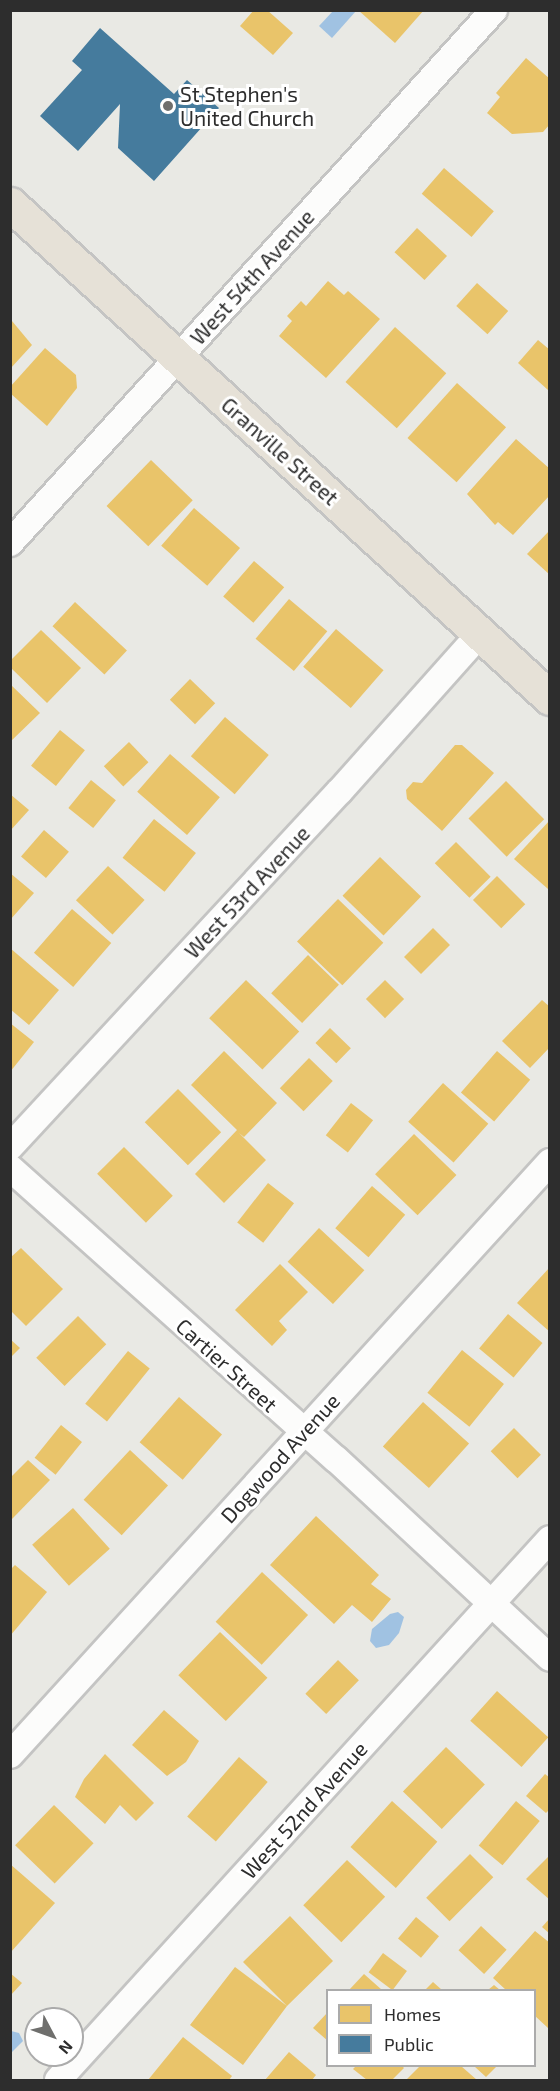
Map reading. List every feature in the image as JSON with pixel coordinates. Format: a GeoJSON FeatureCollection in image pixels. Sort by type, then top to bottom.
{"type":"FeatureCollection","features":[{"type":"Feature","properties":{"kind":"highway","name":"Granville Street"},"geometry":{"type":"LineString","coordinates":[[10,204],[549,698]]}},
{"type":"Feature","properties":{"kind":"street","name":"West 54th Avenue"},"geometry":{"type":"LineString","coordinates":[[10,543],[494,10]]}},
{"type":"Feature","properties":{"kind":"street","name":"West 53rd Avenue"},"geometry":{"type":"LineString","coordinates":[[10,1147],[332,800],[480,634]]}},
{"type":"Feature","properties":{"kind":"street","name":"Dogwood Avenue"},"geometry":{"type":"LineString","coordinates":[[10,1755],[549,1162]]}},
{"type":"Feature","properties":{"kind":"street","name":"Cartier Street"},"geometry":{"type":"LineString","coordinates":[[10,1168],[549,1658]]}},
{"type":"Feature","properties":{"kind":"street","name":"West 52nd Avenue"},"geometry":{"type":"LineString","coordinates":[[58,2080],[549,1539]]}},
{"type":"Feature","properties":{"kind":"water"},"geometry":{"type":"Polygon","coordinates":[[[333,11],[356,11],[332,38],[319,26],[333,11]]]}},
{"type":"Feature","properties":{"kind":"water"},"geometry":{"type":"Polygon","coordinates":[[[398,1612],[404,1617],[399,1633],[389,1645],[376,1648],[370,1641],[372,1629],[390,1614],[398,1612]]]}},
{"type":"Feature","properties":{"kind":"water"},"geometry":{"type":"Polygon","coordinates":[[[11,2031],[19,2033],[23,2041],[12,2052],[11,2031]]]}},
{"type":"Feature","properties":{"kind":"building: Homes"},"geometry":{"type":"Polygon","coordinates":[[[254,10],[267,10],[293,33],[273,55],[240,26],[254,10]]]}},
{"type":"Feature","properties":{"kind":"building: Homes"},"geometry":{"type":"Polygon","coordinates":[[[358,10],[424,10],[395,43],[358,10]]]}},
{"type":"Feature","properties":{"kind":"building: Homes"},"geometry":{"type":"Polygon","coordinates":[[[526,58],[550,79],[550,124],[543,132],[512,134],[487,113],[500,97],[496,93],[526,58]]]}},
{"type":"Feature","properties":{"kind":"building: Homes"},"geometry":{"type":"Polygon","coordinates":[[[444,168],[494,211],[472,237],[422,194],[444,168]]]}},
{"type":"Feature","properties":{"kind":"building: Homes"},"geometry":{"type":"Polygon","coordinates":[[[417,228],[447,256],[424,280],[394,252],[417,228]]]}},
{"type":"Feature","properties":{"kind":"building: Homes"},"geometry":{"type":"Polygon","coordinates":[[[328,281],[344,295],[348,291],[380,319],[326,378],[279,336],[292,321],[287,316],[301,301],[306,306],[328,281]]]}},
{"type":"Feature","properties":{"kind":"building: Homes"},"geometry":{"type":"Polygon","coordinates":[[[477,283],[508,311],[487,334],[456,306],[477,283]]]}},
{"type":"Feature","properties":{"kind":"building: Homes"},"geometry":{"type":"Polygon","coordinates":[[[12,321],[32,345],[10,369],[10,323],[12,321]]]}},
{"type":"Feature","properties":{"kind":"building: Homes"},"geometry":{"type":"Polygon","coordinates":[[[395,327],[446,373],[397,428],[345,382],[395,327]]]}},
{"type":"Feature","properties":{"kind":"building: Homes"},"geometry":{"type":"Polygon","coordinates":[[[538,340],[550,350],[548,390],[518,363],[538,340]]]}},
{"type":"Feature","properties":{"kind":"building: Homes"},"geometry":{"type":"Polygon","coordinates":[[[45,348],[76,375],[77,388],[47,426],[10,393],[10,387],[45,348]]]}},
{"type":"Feature","properties":{"kind":"building: Homes"},"geometry":{"type":"Polygon","coordinates":[[[457,383],[506,427],[457,482],[407,438],[457,383]]]}},
{"type":"Feature","properties":{"kind":"building: Homes"},"geometry":{"type":"Polygon","coordinates":[[[516,439],[550,469],[550,495],[513,535],[498,522],[495,525],[467,494],[516,439]]]}},
{"type":"Feature","properties":{"kind":"building: Homes"},"geometry":{"type":"Polygon","coordinates":[[[151,460],[193,500],[148,546],[107,506],[151,460]]]}},
{"type":"Feature","properties":{"kind":"building: Homes"},"geometry":{"type":"Polygon","coordinates":[[[194,508],[240,548],[207,586],[161,546],[194,508]]]}},
{"type":"Feature","properties":{"kind":"building: Homes"},"geometry":{"type":"Polygon","coordinates":[[[550,530],[550,575],[527,554],[550,530]]]}},
{"type":"Feature","properties":{"kind":"building: Homes"},"geometry":{"type":"Polygon","coordinates":[[[254,561],[284,587],[253,623],[223,596],[254,561]]]}},
{"type":"Feature","properties":{"kind":"building: Homes"},"geometry":{"type":"Polygon","coordinates":[[[289,599],[327,631],[294,671],[256,639],[289,599]]]}},
{"type":"Feature","properties":{"kind":"building: Homes"},"geometry":{"type":"Polygon","coordinates":[[[75,602],[127,650],[104,675],[52,626],[75,602]]]}},
{"type":"Feature","properties":{"kind":"building: Homes"},"geometry":{"type":"Polygon","coordinates":[[[336,629],[384,670],[351,708],[303,667],[336,629]]]}},
{"type":"Feature","properties":{"kind":"building: Homes"},"geometry":{"type":"Polygon","coordinates":[[[41,630],[81,668],[47,703],[10,667],[10,661],[41,630]]]}},
{"type":"Feature","properties":{"kind":"building: Homes"},"geometry":{"type":"Polygon","coordinates":[[[190,679],[215,703],[195,724],[170,700],[190,679]]]}},
{"type":"Feature","properties":{"kind":"building: Homes"},"geometry":{"type":"Polygon","coordinates":[[[10,684],[40,713],[10,742],[10,684]]]}},
{"type":"Feature","properties":{"kind":"building: Homes"},"geometry":{"type":"Polygon","coordinates":[[[225,717],[269,755],[235,794],[191,756],[225,717]]]}},
{"type":"Feature","properties":{"kind":"building: Homes"},"geometry":{"type":"Polygon","coordinates":[[[60,730],[85,750],[56,786],[31,766],[60,730]]]}},
{"type":"Feature","properties":{"kind":"building: Homes"},"geometry":{"type":"Polygon","coordinates":[[[129,742],[148,762],[123,786],[104,766],[129,742]]]}},
{"type":"Feature","properties":{"kind":"building: Homes"},"geometry":{"type":"Polygon","coordinates":[[[455,745],[462,745],[494,773],[442,831],[407,799],[406,790],[413,782],[422,783],[455,745]]]}},
{"type":"Feature","properties":{"kind":"building: Homes"},"geometry":{"type":"Polygon","coordinates":[[[170,754],[220,797],[187,835],[137,792],[170,754]]]}},
{"type":"Feature","properties":{"kind":"building: Homes"},"geometry":{"type":"Polygon","coordinates":[[[91,780],[116,800],[93,828],[68,808],[91,780]]]}},
{"type":"Feature","properties":{"kind":"building: Homes"},"geometry":{"type":"Polygon","coordinates":[[[506,781],[544,819],[507,857],[469,818],[506,781]]]}},
{"type":"Feature","properties":{"kind":"building: Homes"},"geometry":{"type":"Polygon","coordinates":[[[10,794],[29,810],[10,831],[10,794]]]}},
{"type":"Feature","properties":{"kind":"building: Homes"},"geometry":{"type":"Polygon","coordinates":[[[154,819],[196,853],[164,892],[123,858],[154,819]]]}},
{"type":"Feature","properties":{"kind":"building: Homes"},"geometry":{"type":"Polygon","coordinates":[[[550,820],[550,887],[548,889],[514,859],[550,820]]]}},
{"type":"Feature","properties":{"kind":"building: Homes"},"geometry":{"type":"Polygon","coordinates":[[[44,830],[69,852],[46,878],[21,856],[44,830]]]}},
{"type":"Feature","properties":{"kind":"building: Homes"},"geometry":{"type":"Polygon","coordinates":[[[456,842],[491,877],[469,898],[435,863],[456,842]]]}},
{"type":"Feature","properties":{"kind":"building: Homes"},"geometry":{"type":"Polygon","coordinates":[[[380,857],[421,897],[383,935],[342,896],[380,857]]]}},
{"type":"Feature","properties":{"kind":"building: Homes"},"geometry":{"type":"Polygon","coordinates":[[[108,866],[145,900],[113,934],[76,900],[108,866]]]}},
{"type":"Feature","properties":{"kind":"building: Homes"},"geometry":{"type":"Polygon","coordinates":[[[10,873],[34,893],[10,920],[10,873]]]}},
{"type":"Feature","properties":{"kind":"building: Homes"},"geometry":{"type":"Polygon","coordinates":[[[497,876],[525,904],[501,928],[473,900],[497,876]]]}},
{"type":"Feature","properties":{"kind":"building: Homes"},"geometry":{"type":"Polygon","coordinates":[[[338,899],[383,943],[342,985],[297,941],[338,899]]]}},
{"type":"Feature","properties":{"kind":"building: Homes"},"geometry":{"type":"Polygon","coordinates":[[[72,909],[111,943],[73,987],[34,953],[72,909]]]}},
{"type":"Feature","properties":{"kind":"building: Homes"},"geometry":{"type":"Polygon","coordinates":[[[433,928],[450,945],[421,974],[404,957],[433,928]]]}},
{"type":"Feature","properties":{"kind":"building: Homes"},"geometry":{"type":"Polygon","coordinates":[[[10,948],[59,990],[29,1025],[10,1009],[10,948]]]}},
{"type":"Feature","properties":{"kind":"building: Homes"},"geometry":{"type":"Polygon","coordinates":[[[308,955],[339,985],[302,1023],[271,993],[308,955]]]}},
{"type":"Feature","properties":{"kind":"building: Homes"},"geometry":{"type":"Polygon","coordinates":[[[246,980],[299,1031],[262,1070],[209,1018],[246,980]]]}},
{"type":"Feature","properties":{"kind":"building: Homes"},"geometry":{"type":"Polygon","coordinates":[[[385,980],[404,999],[385,1018],[366,999],[385,980]]]}},
{"type":"Feature","properties":{"kind":"building: Homes"},"geometry":{"type":"Polygon","coordinates":[[[542,1000],[550,1007],[550,1047],[530,1068],[502,1041],[542,1000]]]}},
{"type":"Feature","properties":{"kind":"building: Homes"},"geometry":{"type":"Polygon","coordinates":[[[10,1023],[34,1042],[10,1072],[10,1023]]]}},
{"type":"Feature","properties":{"kind":"building: Homes"},"geometry":{"type":"Polygon","coordinates":[[[330,1028],[351,1048],[336,1063],[315,1043],[330,1028]]]}},
{"type":"Feature","properties":{"kind":"building: Homes"},"geometry":{"type":"Polygon","coordinates":[[[224,1051],[277,1103],[244,1137],[239,1133],[266,1160],[224,1203],[195,1174],[237,1130],[191,1085],[224,1051]]]}},
{"type":"Feature","properties":{"kind":"building: Homes"},"geometry":{"type":"Polygon","coordinates":[[[497,1051],[530,1080],[494,1121],[461,1093],[497,1051]]]}},
{"type":"Feature","properties":{"kind":"building: Homes"},"geometry":{"type":"Polygon","coordinates":[[[309,1058],[333,1081],[304,1111],[280,1088],[309,1058]]]}},
{"type":"Feature","properties":{"kind":"building: Homes"},"geometry":{"type":"Polygon","coordinates":[[[443,1083],[488,1124],[454,1162],[408,1122],[443,1083]]]}},
{"type":"Feature","properties":{"kind":"building: Homes"},"geometry":{"type":"Polygon","coordinates":[[[178,1089],[221,1132],[188,1165],[145,1122],[178,1089]]]}},
{"type":"Feature","properties":{"kind":"building: Homes"},"geometry":{"type":"Polygon","coordinates":[[[351,1103],[373,1120],[348,1153],[326,1135],[351,1103]]]}},
{"type":"Feature","properties":{"kind":"building: Homes"},"geometry":{"type":"Polygon","coordinates":[[[414,1134],[456,1175],[418,1215],[375,1174],[414,1134]]]}},
{"type":"Feature","properties":{"kind":"building: Homes"},"geometry":{"type":"Polygon","coordinates":[[[124,1147],[173,1196],[146,1223],[97,1174],[124,1147]]]}},
{"type":"Feature","properties":{"kind":"building: Homes"},"geometry":{"type":"Polygon","coordinates":[[[268,1183],[294,1203],[263,1243],[237,1222],[268,1183]]]}},
{"type":"Feature","properties":{"kind":"building: Homes"},"geometry":{"type":"Polygon","coordinates":[[[372,1186],[405,1215],[368,1257],[335,1228],[372,1186]]]}},
{"type":"Feature","properties":{"kind":"building: Homes"},"geometry":{"type":"Polygon","coordinates":[[[319,1228],[364,1270],[333,1304],[288,1262],[319,1228]]]}},
{"type":"Feature","properties":{"kind":"building: Homes"},"geometry":{"type":"Polygon","coordinates":[[[21,1248],[63,1289],[26,1326],[10,1310],[10,1258],[21,1248]]]}},
{"type":"Feature","properties":{"kind":"building: Homes"},"geometry":{"type":"Polygon","coordinates":[[[280,1264],[308,1292],[279,1321],[287,1330],[272,1346],[235,1310],[280,1264]]]}},
{"type":"Feature","properties":{"kind":"building: Homes"},"geometry":{"type":"Polygon","coordinates":[[[550,1267],[550,1332],[517,1303],[550,1267]]]}},
{"type":"Feature","properties":{"kind":"building: Homes"},"geometry":{"type":"Polygon","coordinates":[[[508,1314],[542,1343],[514,1377],[479,1348],[508,1314]]]}},
{"type":"Feature","properties":{"kind":"building: Homes"},"geometry":{"type":"Polygon","coordinates":[[[78,1316],[106,1344],[65,1386],[36,1358],[78,1316]]]}},
{"type":"Feature","properties":{"kind":"building: Homes"},"geometry":{"type":"Polygon","coordinates":[[[10,1339],[20,1348],[10,1358],[10,1339]]]}},
{"type":"Feature","properties":{"kind":"building: Homes"},"geometry":{"type":"Polygon","coordinates":[[[462,1350],[504,1384],[469,1427],[427,1393],[462,1350]]]}},
{"type":"Feature","properties":{"kind":"building: Homes"},"geometry":{"type":"Polygon","coordinates":[[[128,1351],[150,1369],[107,1421],[85,1404],[128,1351]]]}},
{"type":"Feature","properties":{"kind":"building: Homes"},"geometry":{"type":"Polygon","coordinates":[[[179,1397],[222,1434],[183,1480],[140,1442],[179,1397]]]}},
{"type":"Feature","properties":{"kind":"building: Homes"},"geometry":{"type":"Polygon","coordinates":[[[423,1402],[469,1443],[429,1488],[383,1447],[423,1402]]]}},
{"type":"Feature","properties":{"kind":"building: Homes"},"geometry":{"type":"Polygon","coordinates":[[[61,1425],[82,1442],[56,1475],[35,1458],[61,1425]]]}},
{"type":"Feature","properties":{"kind":"building: Homes"},"geometry":{"type":"Polygon","coordinates":[[[514,1428],[541,1455],[518,1478],[491,1451],[514,1428]]]}},
{"type":"Feature","properties":{"kind":"building: Homes"},"geometry":{"type":"Polygon","coordinates":[[[130,1450],[168,1485],[122,1535],[84,1500],[130,1450]]]}},
{"type":"Feature","properties":{"kind":"building: Homes"},"geometry":{"type":"Polygon","coordinates":[[[28,1460],[50,1480],[12,1519],[10,1478],[28,1460]]]}},
{"type":"Feature","properties":{"kind":"building: Homes"},"geometry":{"type":"Polygon","coordinates":[[[73,1508],[110,1549],[69,1586],[32,1545],[73,1508]]]}},
{"type":"Feature","properties":{"kind":"building: Homes"},"geometry":{"type":"Polygon","coordinates":[[[316,1516],[379,1575],[371,1584],[391,1599],[372,1622],[352,1605],[334,1624],[270,1565],[316,1516]]]}},
{"type":"Feature","properties":{"kind":"building: Homes"},"geometry":{"type":"Polygon","coordinates":[[[15,1565],[47,1592],[10,1636],[10,1570],[15,1565]]]}},
{"type":"Feature","properties":{"kind":"building: Homes"},"geometry":{"type":"Polygon","coordinates":[[[262,1572],[308,1615],[262,1665],[216,1622],[262,1572]]]}},
{"type":"Feature","properties":{"kind":"building: Homes"},"geometry":{"type":"Polygon","coordinates":[[[220,1632],[267,1678],[226,1721],[178,1675],[220,1632]]]}},
{"type":"Feature","properties":{"kind":"building: Homes"},"geometry":{"type":"Polygon","coordinates":[[[338,1660],[359,1680],[326,1714],[305,1694],[338,1660]]]}},
{"type":"Feature","properties":{"kind":"building: Homes"},"geometry":{"type":"Polygon","coordinates":[[[497,1691],[548,1737],[522,1767],[470,1721],[497,1691]]]}},
{"type":"Feature","properties":{"kind":"building: Homes"},"geometry":{"type":"Polygon","coordinates":[[[164,1710],[199,1741],[186,1762],[167,1776],[132,1745],[164,1710]]]}},
{"type":"Feature","properties":{"kind":"building: Homes"},"geometry":{"type":"Polygon","coordinates":[[[446,1747],[485,1785],[442,1829],[403,1792],[446,1747]]]}},
{"type":"Feature","properties":{"kind":"building: Homes"},"geometry":{"type":"Polygon","coordinates":[[[105,1754],[154,1803],[136,1821],[120,1805],[105,1824],[75,1797],[84,1779],[105,1754]]]}},
{"type":"Feature","properties":{"kind":"building: Homes"},"geometry":{"type":"Polygon","coordinates":[[[239,1757],[268,1782],[216,1842],[187,1817],[239,1757]]]}},
{"type":"Feature","properties":{"kind":"building: Homes"},"geometry":{"type":"Polygon","coordinates":[[[545,1774],[550,1778],[550,1809],[546,1813],[526,1796],[545,1774]]]}},
{"type":"Feature","properties":{"kind":"building: Homes"},"geometry":{"type":"Polygon","coordinates":[[[392,1801],[437,1842],[396,1888],[351,1847],[392,1801]]]}},
{"type":"Feature","properties":{"kind":"building: Homes"},"geometry":{"type":"Polygon","coordinates":[[[516,1801],[540,1821],[502,1865],[479,1845],[516,1801]]]}},
{"type":"Feature","properties":{"kind":"building: Homes"},"geometry":{"type":"Polygon","coordinates":[[[54,1805],[94,1843],[55,1883],[15,1845],[54,1805]]]}},
{"type":"Feature","properties":{"kind":"building: Homes"},"geometry":{"type":"Polygon","coordinates":[[[470,1854],[493,1877],[449,1921],[426,1898],[470,1854]]]}},
{"type":"Feature","properties":{"kind":"building: Homes"},"geometry":{"type":"Polygon","coordinates":[[[550,1855],[550,1900],[526,1879],[550,1855]]]}},
{"type":"Feature","properties":{"kind":"building: Homes"},"geometry":{"type":"Polygon","coordinates":[[[347,1860],[385,1897],[341,1942],[303,1905],[347,1860]]]}},
{"type":"Feature","properties":{"kind":"building: Homes"},"geometry":{"type":"Polygon","coordinates":[[[10,1864],[55,1903],[10,1953],[10,1864]]]}},
{"type":"Feature","properties":{"kind":"building: Homes"},"geometry":{"type":"Polygon","coordinates":[[[290,1916],[333,1961],[287,2006],[243,1962],[290,1916]]]}},
{"type":"Feature","properties":{"kind":"building: Homes"},"geometry":{"type":"Polygon","coordinates":[[[416,1917],[439,1936],[421,1958],[398,1938],[416,1917]]]}},
{"type":"Feature","properties":{"kind":"building: Homes"},"geometry":{"type":"Polygon","coordinates":[[[550,1918],[550,1934],[542,1927],[550,1918]]]}},
{"type":"Feature","properties":{"kind":"building: Homes"},"geometry":{"type":"Polygon","coordinates":[[[481,1926],[507,1950],[484,1974],[458,1950],[481,1926]]]}},
{"type":"Feature","properties":{"kind":"building: Homes"},"geometry":{"type":"Polygon","coordinates":[[[535,1931],[550,1943],[548,2028],[536,2017],[536,1989],[505,1989],[493,1978],[535,1931]]]}},
{"type":"Feature","properties":{"kind":"building: Homes"},"geometry":{"type":"Polygon","coordinates":[[[383,1953],[407,1971],[393,1989],[369,1972],[383,1953]]]}},
{"type":"Feature","properties":{"kind":"building: Homes"},"geometry":{"type":"Polygon","coordinates":[[[235,1967],[287,2006],[243,2065],[190,2025],[235,1967]]]}},
{"type":"Feature","properties":{"kind":"building: Homes"},"geometry":{"type":"Polygon","coordinates":[[[10,1973],[22,1983],[10,1996],[10,1973]]]}},
{"type":"Feature","properties":{"kind":"building: Homes"},"geometry":{"type":"Polygon","coordinates":[[[364,1974],[381,1989],[350,1989],[364,1974]]]}},
{"type":"Feature","properties":{"kind":"building: Homes"},"geometry":{"type":"Polygon","coordinates":[[[433,1982],[441,1989],[426,1989],[433,1982]]]}},
{"type":"Feature","properties":{"kind":"building: Homes"},"geometry":{"type":"Polygon","coordinates":[[[326,2014],[326,2039],[313,2028],[326,2014]]]}},
{"type":"Feature","properties":{"kind":"building: Homes"},"geometry":{"type":"Polygon","coordinates":[[[183,2037],[232,2076],[229,2080],[148,2080],[183,2037]]]}},
{"type":"Feature","properties":{"kind":"building: Homes"},"geometry":{"type":"Polygon","coordinates":[[[289,2052],[316,2075],[312,2080],[265,2080],[289,2052]]]}},
{"type":"Feature","properties":{"kind":"building: Homes"},"geometry":{"type":"Polygon","coordinates":[[[355,2067],[404,2068],[392,2080],[367,2080],[353,2069],[355,2067]]]}},
{"type":"Feature","properties":{"kind":"building: Homes"},"geometry":{"type":"Polygon","coordinates":[[[419,2067],[462,2067],[477,2080],[406,2080],[419,2067]]]}},
{"type":"Feature","properties":{"kind":"building: Homes"},"geometry":{"type":"Polygon","coordinates":[[[475,2067],[496,2067],[486,2077],[475,2067]]]}},
{"type":"Feature","properties":{"kind":"building: Public","name":"St Stephen's United Church"},"geometry":{"type":"Polygon","coordinates":[[[100,28],[174,94],[187,80],[219,108],[154,181],[118,148],[120,104],[78,151],[40,116],[82,70],[72,61],[100,28]]]}},
{"type":"Feature","properties":{"kind":"place","name":"St Stephen's United Church"},"geometry":{"type":"Point","coordinates":[168,106]}}]}
